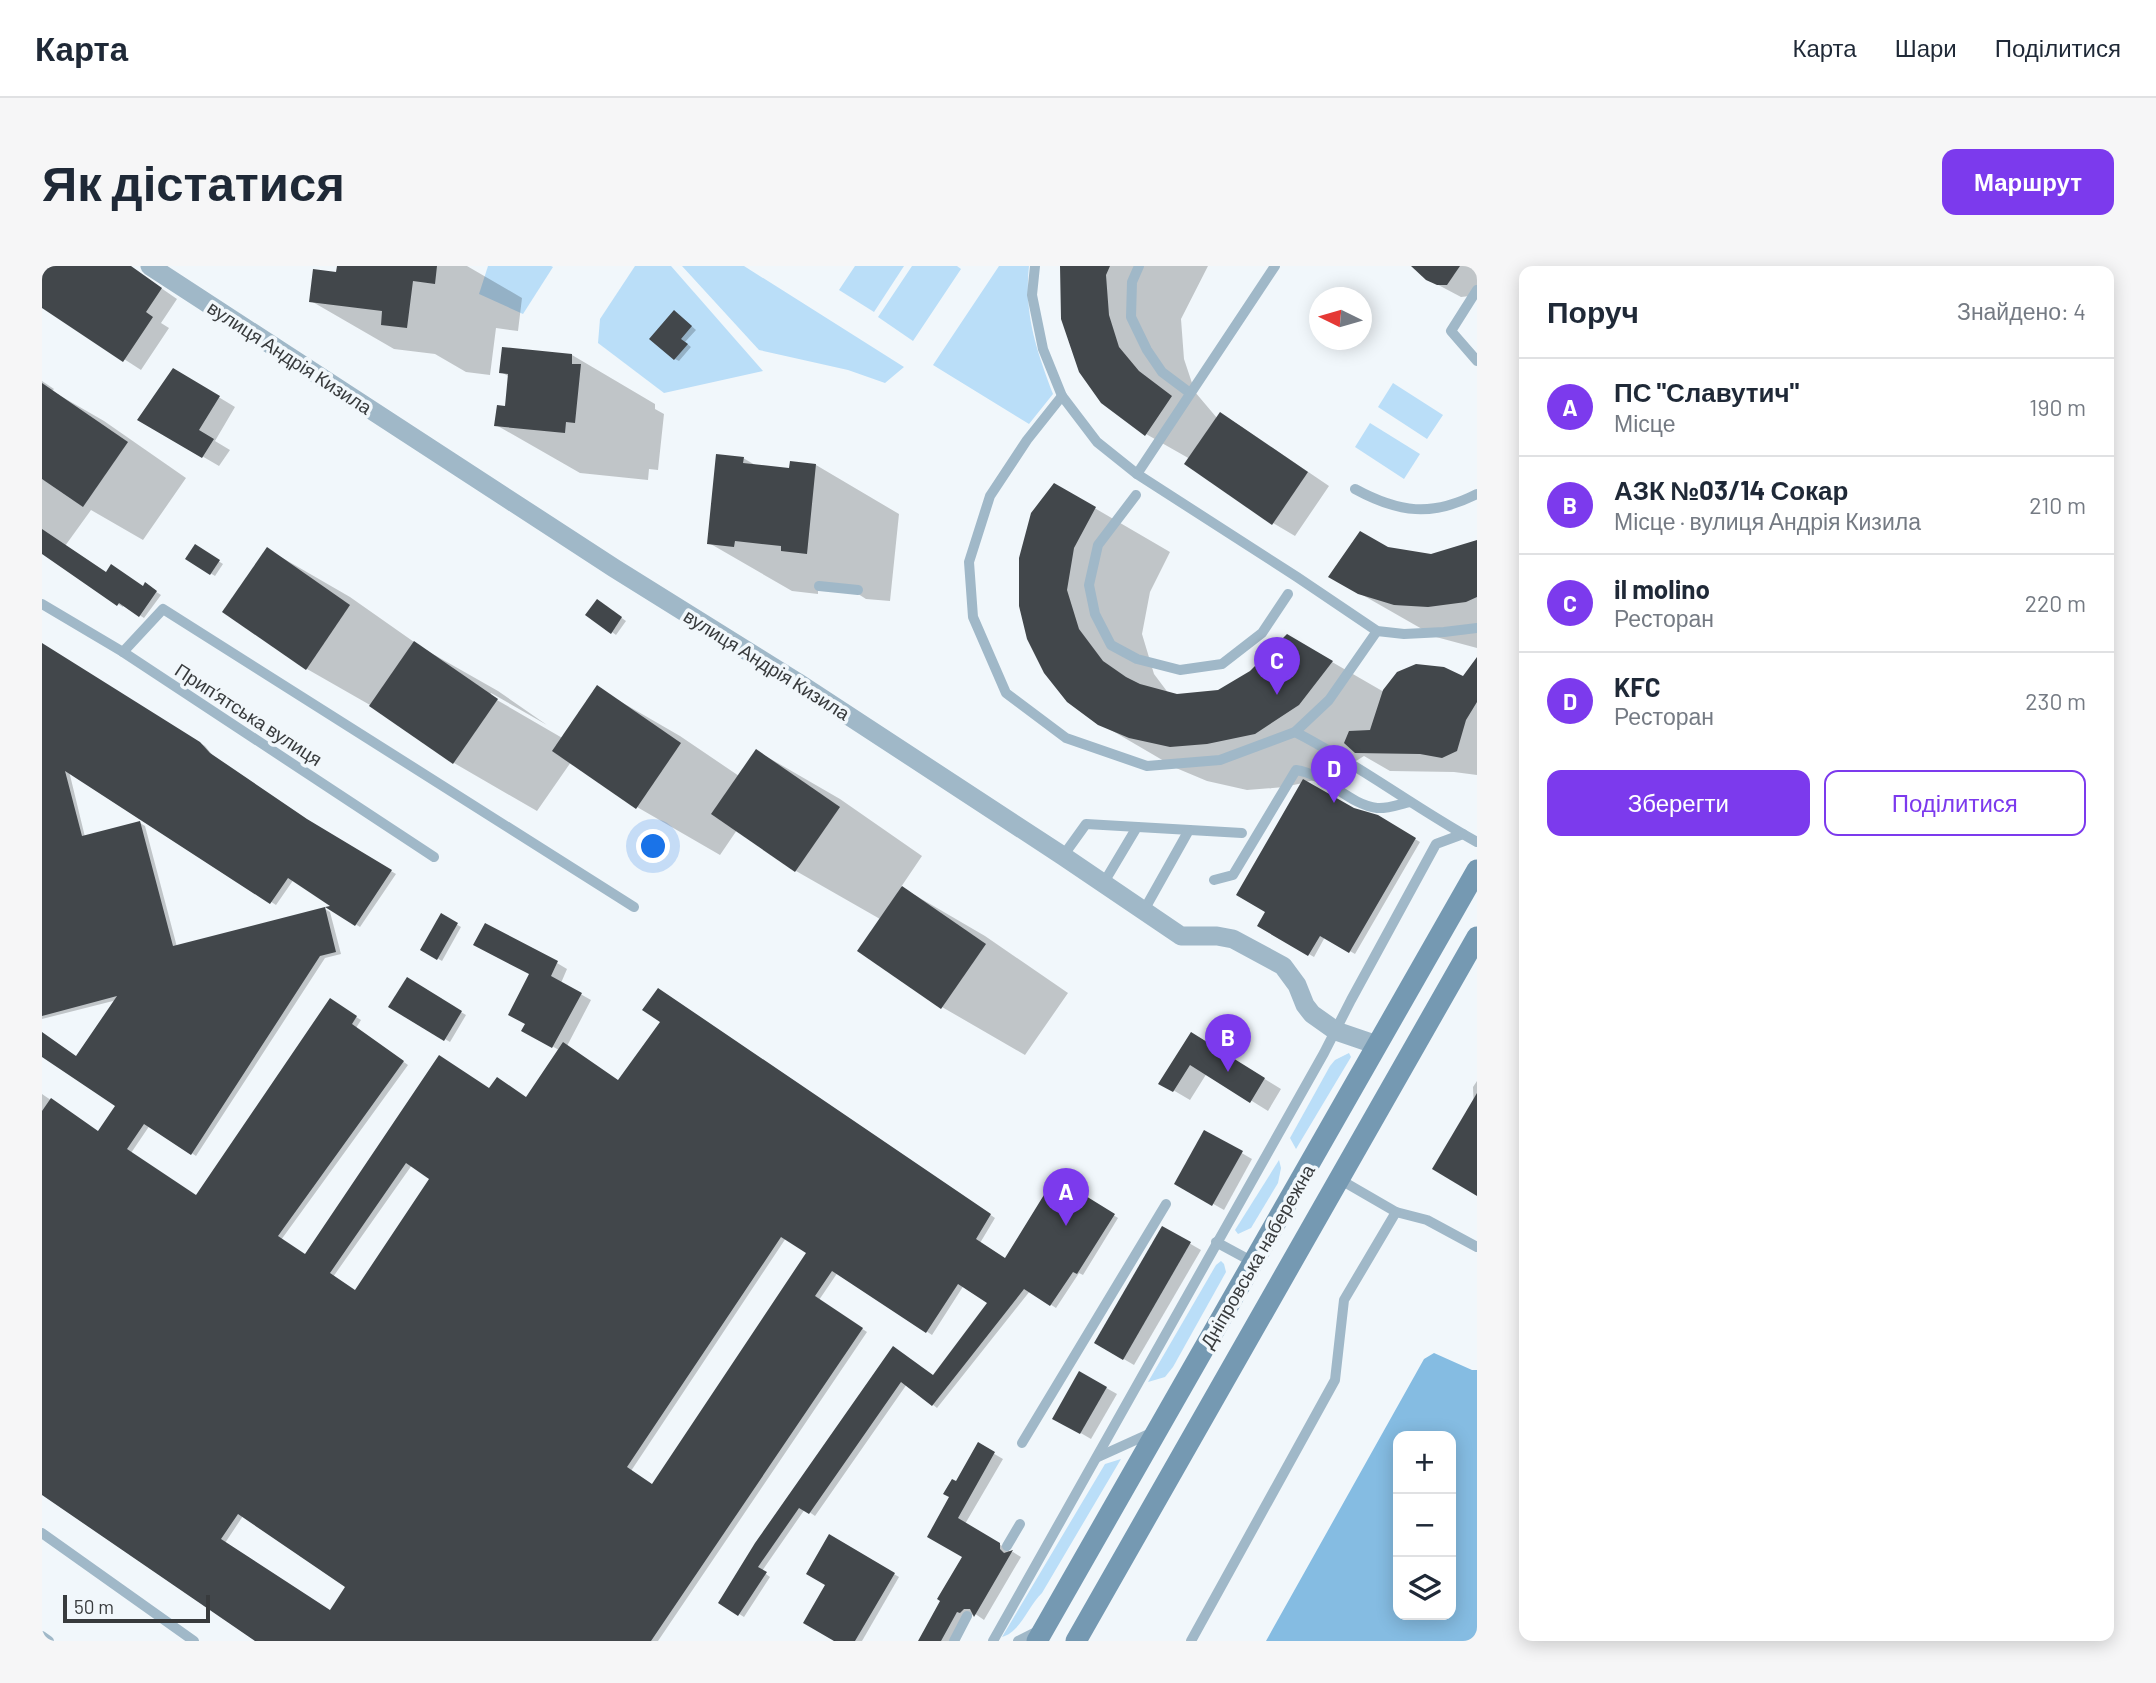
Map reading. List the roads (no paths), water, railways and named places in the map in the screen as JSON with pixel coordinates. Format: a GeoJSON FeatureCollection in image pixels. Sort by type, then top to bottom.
{"type":"FeatureCollection","features":[{"type":"Feature","properties":{"kind":"main road","name":"Дніпровська набережна"},"geometry":{"type":"LineString","coordinates":[[1041,1634],[1477,870]]}},
{"type":"Feature","properties":{"kind":"main road","name":"Дніпровська набережна"},"geometry":{"type":"LineString","coordinates":[[1076,1641],[1477,937]]}},
{"type":"Feature","properties":{"kind":"street","name":"вулиця Андрія Кизила"},"geometry":{"type":"LineString","coordinates":[[149,266],[1063,856],[1181,936],[1233,939],[1283,967],[1297,985],[1312,1014],[1336,1031],[1377,1045]]}},
{"type":"Feature","properties":{"kind":"lane"},"geometry":{"type":"LineString","coordinates":[[1035,266],[1032,295],[1043,349],[1062,396],[1097,442],[1137,474],[1377,631],[1404,634],[1477,628]]}},
{"type":"Feature","properties":{"kind":"lane"},"geometry":{"type":"LineString","coordinates":[[1139,266],[1132,282],[1131,317],[1161,372],[1190,393]]}},
{"type":"Feature","properties":{"kind":"lane"},"geometry":{"type":"LineString","coordinates":[[1137,474],[1275,266]]}},
{"type":"Feature","properties":{"kind":"lane"},"geometry":{"type":"LineString","coordinates":[[1477,290],[1451,331],[1477,361]]}},
{"type":"Feature","properties":{"kind":"lane"},"geometry":{"type":"LineString","coordinates":[[1062,396],[1027,440],[990,496],[969,562],[973,617],[1006,694],[1066,738],[1147,766],[1220,760],[1295,732],[1329,700],[1377,631]]}},
{"type":"Feature","properties":{"kind":"lane"},"geometry":{"type":"LineString","coordinates":[[1355,489],[1378,502],[1408,510],[1432,511],[1477,494]]}},
{"type":"Feature","properties":{"kind":"lane"},"geometry":{"type":"LineString","coordinates":[[1136,495],[1098,545],[1089,585],[1095,614],[1111,645],[1137,659],[1180,670],[1222,664],[1262,633],[1288,594]]}},
{"type":"Feature","properties":{"kind":"lane"},"geometry":{"type":"LineString","coordinates":[[819,586],[858,590]]}},
{"type":"Feature","properties":{"kind":"lane","name":"Припʼятська вулиця"},"geometry":{"type":"LineString","coordinates":[[42,604],[123,652],[434,857]]}},
{"type":"Feature","properties":{"kind":"lane"},"geometry":{"type":"LineString","coordinates":[[123,652],[163,609],[634,907]]}},
{"type":"Feature","properties":{"kind":"lane"},"geometry":{"type":"LineString","coordinates":[[1295,732],[1477,842]]}},
{"type":"Feature","properties":{"kind":"lane"},"geometry":{"type":"LineString","coordinates":[[1214,880],[1233,875],[1296,770],[1309,772],[1375,808],[1410,802]]}},
{"type":"Feature","properties":{"kind":"lane"},"geometry":{"type":"LineString","coordinates":[[1063,856],[1086,824],[1242,833]]}},
{"type":"Feature","properties":{"kind":"lane"},"geometry":{"type":"LineString","coordinates":[[1104,884],[1137,827]]}},
{"type":"Feature","properties":{"kind":"lane"},"geometry":{"type":"LineString","coordinates":[[1143,912],[1189,830]]}},
{"type":"Feature","properties":{"kind":"lane"},"geometry":{"type":"LineString","coordinates":[[993,1641],[1336,1031],[1436,844],[1462,834]]}},
{"type":"Feature","properties":{"kind":"lane"},"geometry":{"type":"LineString","coordinates":[[1339,1179],[1396,1212],[1427,1220],[1477,1247]]}},
{"type":"Feature","properties":{"kind":"lane"},"geometry":{"type":"LineString","coordinates":[[1022,1443],[1166,1204]]}},
{"type":"Feature","properties":{"kind":"lane"},"geometry":{"type":"LineString","coordinates":[[1191,1641],[1335,1380],[1344,1300],[1396,1212]]}},
{"type":"Feature","properties":{"kind":"lane"},"geometry":{"type":"LineString","coordinates":[[1216,1242],[1253,1262]]}},
{"type":"Feature","properties":{"kind":"lane"},"geometry":{"type":"LineString","coordinates":[[1098,1458],[1158,1429]]}},
{"type":"Feature","properties":{"kind":"lane"},"geometry":{"type":"LineString","coordinates":[[1007,1546],[1020,1524]]}},
{"type":"Feature","properties":{"kind":"lane"},"geometry":{"type":"LineString","coordinates":[[42,1533],[194,1641]]}},
{"type":"Feature","properties":{"kind":"lane"},"geometry":{"type":"LineString","coordinates":[[954,1641],[967,1616]]}},
{"type":"Feature","properties":{"kind":"lane"},"geometry":{"type":"LineString","coordinates":[[1018,1641],[1041,1634]]}},
{"type":"Feature","properties":{"kind":"lane"},"geometry":{"type":"LineString","coordinates":[[42,1636],[49,1641]]}},
{"type":"Feature","properties":{"kind":"place","name":"il molino"},"geometry":{"type":"Point","coordinates":[1277,695]}},
{"type":"Feature","properties":{"kind":"place","name":"KFC"},"geometry":{"type":"Point","coordinates":[1334,803]}},
{"type":"Feature","properties":{"kind":"place","name":"АЗК №03/14 Сокар"},"geometry":{"type":"Point","coordinates":[1228,1072]}},
{"type":"Feature","properties":{"kind":"place","name":"ПС \"Славутич\""},"geometry":{"type":"Point","coordinates":[1066,1226]}}]}
